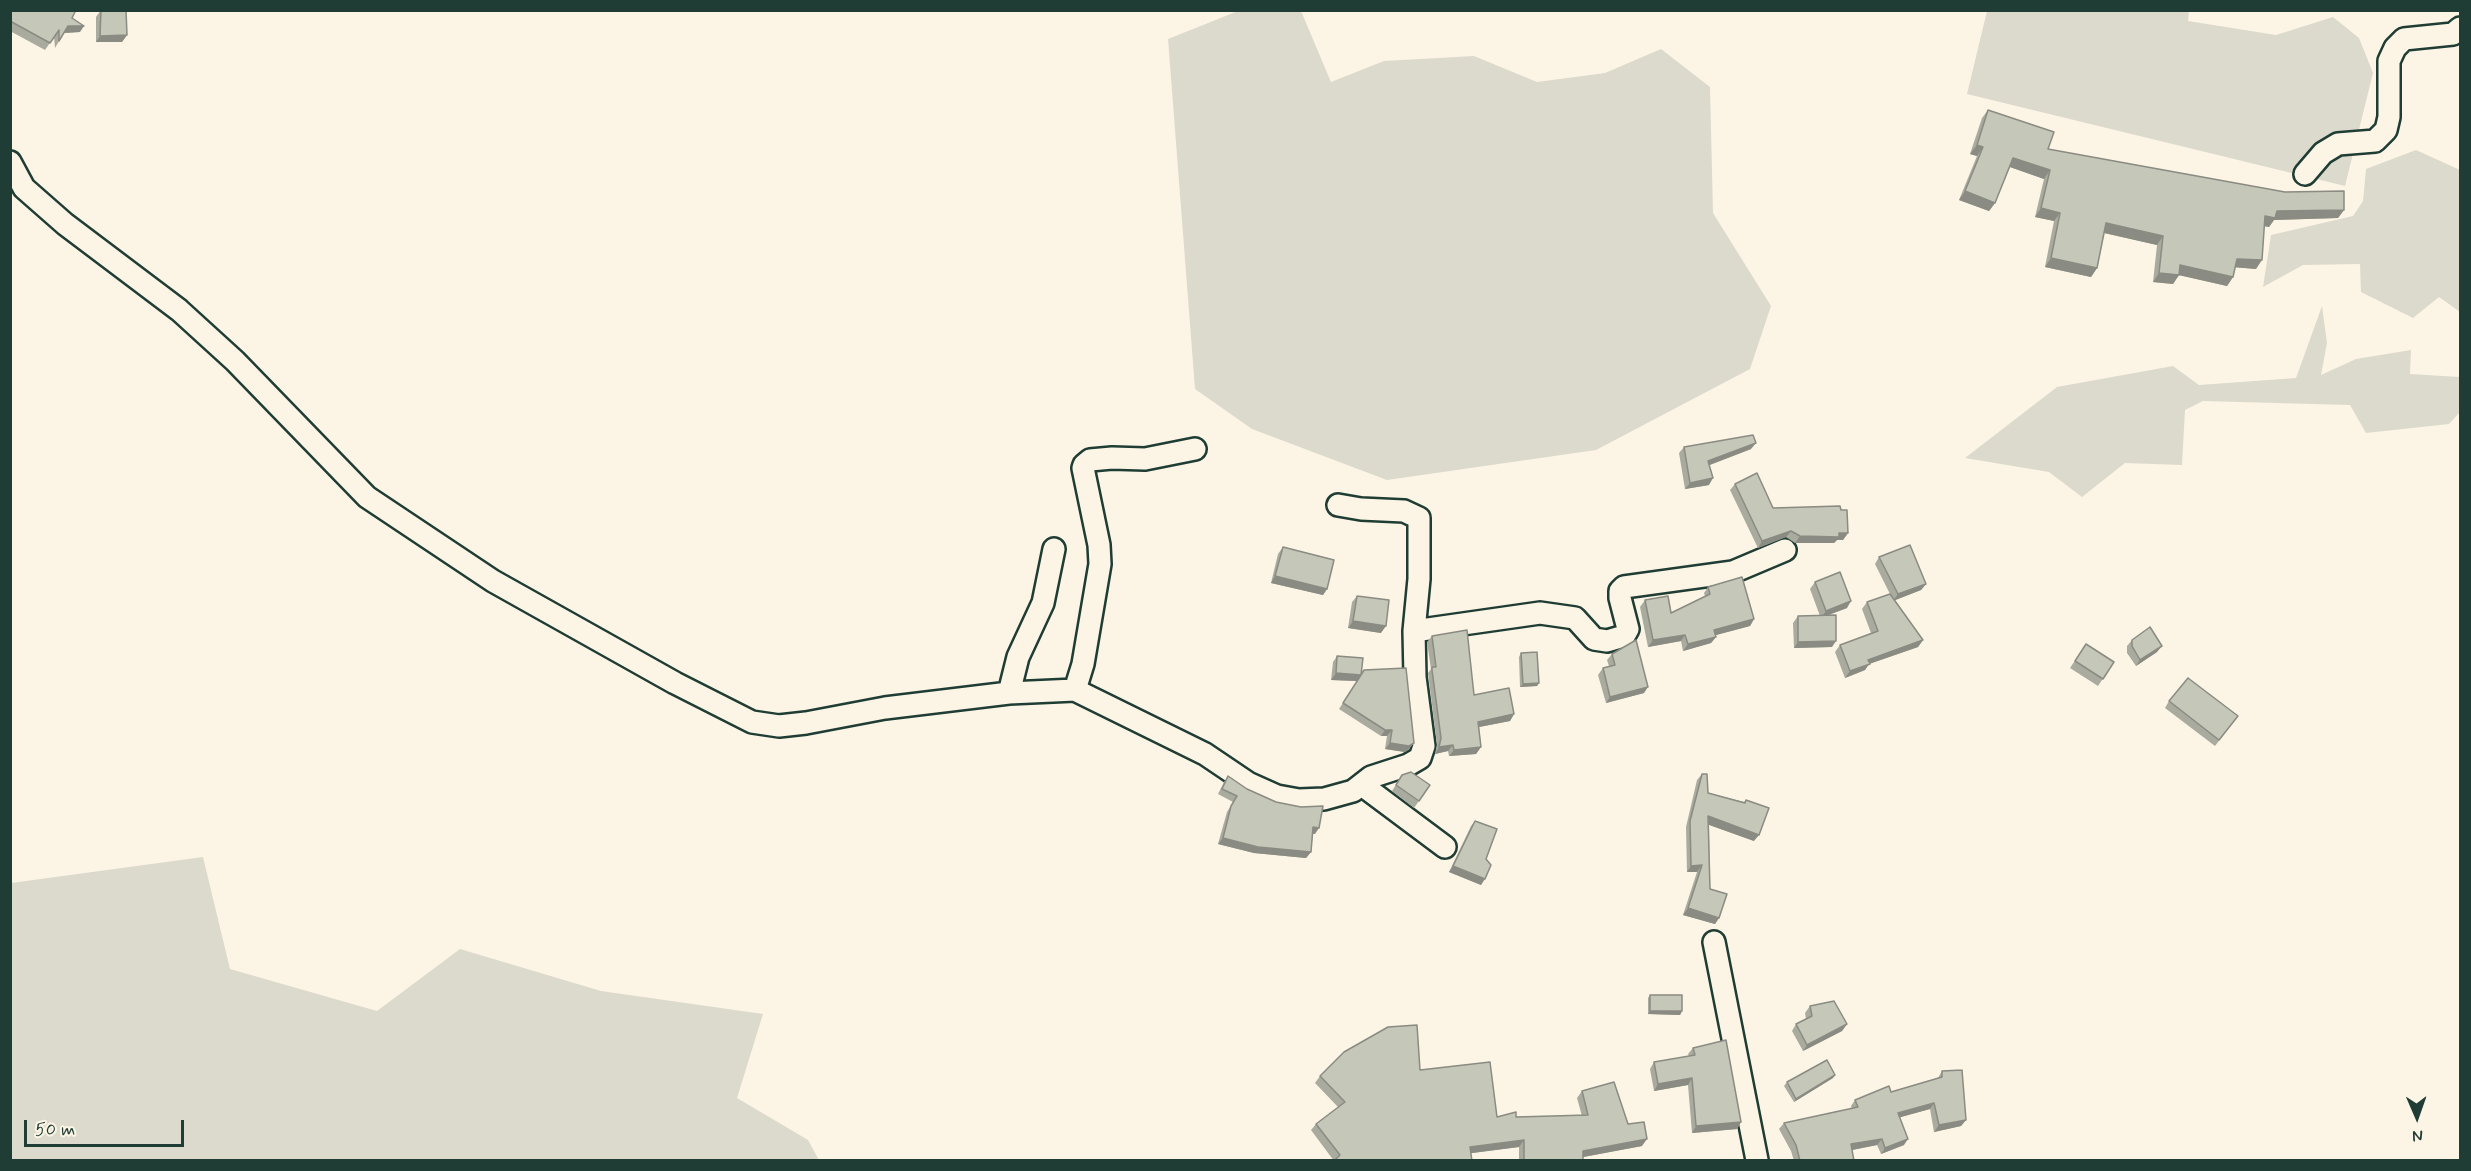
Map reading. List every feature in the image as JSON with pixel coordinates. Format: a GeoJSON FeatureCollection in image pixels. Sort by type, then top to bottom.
{"type":"FeatureCollection","features":[{"type":"Feature","properties":{"kind":"street"},"geometry":{"type":"LineString","coordinates":[[2305,174],[2323,153],[2338,144],[2375,141],[2386,130],[2389,117],[2389,61],[2395,48],[2404,39],[2453,34],[2460,28]]}},
{"type":"Feature","properties":{"kind":"street"},"geometry":{"type":"LineString","coordinates":[[10,162],[24,188],[65,224],[179,310],[235,362],[367,497],[493,581],[721,708],[752,722],[779,726],[885,708],[1009,693],[1075,690],[1204,754],[1248,783],[1277,796],[1324,799],[1353,791],[1371,777],[1408,765],[1420,758],[1424,746],[1415,677],[1414,631],[1419,579],[1419,518],[1412,512],[1361,509],[1338,505]]}},
{"type":"Feature","properties":{"kind":"street"},"geometry":{"type":"LineString","coordinates":[[1075,690],[1083,664],[1100,564],[1099,545],[1084,465],[1090,460],[1145,459],[1195,449]]}},
{"type":"Feature","properties":{"kind":"street"},"geometry":{"type":"LineString","coordinates":[[1009,693],[1018,657],[1043,603],[1054,549]]}},
{"type":"Feature","properties":{"kind":"street"},"geometry":{"type":"LineString","coordinates":[[1414,631],[1540,613],[1575,618],[1594,639],[1607,641],[1624,636],[1628,628],[1620,598],[1620,591],[1624,587],[1733,572],[1785,550]]}},
{"type":"Feature","properties":{"kind":"street"},"geometry":{"type":"LineString","coordinates":[[1362,785],[1445,847]]}},
{"type":"Feature","properties":{"kind":"street"},"geometry":{"type":"LineString","coordinates":[[1714,942],[1757,1161]]}},
{"type":"Feature","properties":{"kind":"shaded area"},"geometry":{"type":"Polygon","coordinates":[[[1238,11],[1301,11],[1331,82],[1384,61],[1474,56],[1537,82],[1605,73],[1661,49],[1710,87],[1713,213],[1771,306],[1750,369],[1596,450],[1387,480],[1252,429],[1195,389],[1168,39],[1238,11]]]}},
{"type":"Feature","properties":{"kind":"shaded area"},"geometry":{"type":"Polygon","coordinates":[[[1987,11],[2189,11],[2188,21],[2276,35],[2333,17],[2359,38],[2373,73],[2345,186],[1967,94],[1987,11]]]}},
{"type":"Feature","properties":{"kind":"shaded area"},"geometry":{"type":"Polygon","coordinates":[[[2416,150],[2460,170],[2460,312],[2439,297],[2413,318],[2361,292],[2360,264],[2303,265],[2263,287],[2271,235],[2353,216],[2363,201],[2366,169],[2416,150]]]}},
{"type":"Feature","properties":{"kind":"shaded area"},"geometry":{"type":"Polygon","coordinates":[[[2322,306],[2327,343],[2321,375],[2356,359],[2411,350],[2410,374],[2460,377],[2460,412],[2449,424],[2366,433],[2350,405],[2203,401],[2185,410],[2182,465],[2125,463],[2082,497],[2049,472],[1965,458],[2057,387],[2173,366],[2199,385],[2296,378],[2322,306]]]}},
{"type":"Feature","properties":{"kind":"shaded area"},"geometry":{"type":"Polygon","coordinates":[[[203,857],[230,969],[377,1011],[460,949],[601,991],[763,1014],[737,1098],[808,1140],[819,1160],[11,1160],[11,883],[203,857]]]}},
{"type":"Feature","properties":{"kind":"building"},"geometry":{"type":"Polygon","coordinates":[[[10,10],[76,10],[72,18],[84,26],[68,26],[59,41],[59,30],[50,43],[10,21],[10,10]]]}},
{"type":"Feature","properties":{"kind":"building"},"geometry":{"type":"Polygon","coordinates":[[[101,10],[126,10],[127,35],[100,36],[101,10]]]}},
{"type":"Feature","properties":{"kind":"building"},"geometry":{"type":"Polygon","coordinates":[[[1988,110],[2054,132],[2048,149],[2285,192],[2344,191],[2344,210],[2277,211],[2275,218],[2265,216],[2262,260],[2237,259],[2233,277],[2180,265],[2179,275],[2159,273],[2163,236],[2106,223],[2097,268],[2051,258],[2060,213],[2041,208],[2050,170],[2013,158],[1995,203],[1965,191],[1983,147],[1977,145],[1988,110]]]}},
{"type":"Feature","properties":{"kind":"building"},"geometry":{"type":"Polygon","coordinates":[[[1753,435],[1756,443],[1708,461],[1713,478],[1690,483],[1684,447],[1753,435]]]}},
{"type":"Feature","properties":{"kind":"building"},"geometry":{"type":"Polygon","coordinates":[[[1757,473],[1773,508],[1840,506],[1841,510],[1847,510],[1848,533],[1839,533],[1839,537],[1800,536],[1791,531],[1762,541],[1735,484],[1757,473]]]}},
{"type":"Feature","properties":{"kind":"building"},"geometry":{"type":"Polygon","coordinates":[[[1910,545],[1926,584],[1898,594],[1879,557],[1910,545]]]}},
{"type":"Feature","properties":{"kind":"building"},"geometry":{"type":"Polygon","coordinates":[[[1283,547],[1334,560],[1327,589],[1275,576],[1283,547]]]}},
{"type":"Feature","properties":{"kind":"building"},"geometry":{"type":"Polygon","coordinates":[[[1840,572],[1851,601],[1826,611],[1815,582],[1840,572]]]}},
{"type":"Feature","properties":{"kind":"building"},"geometry":{"type":"Polygon","coordinates":[[[1742,577],[1754,619],[1714,630],[1716,637],[1688,644],[1685,635],[1653,640],[1645,600],[1668,596],[1671,613],[1710,594],[1708,587],[1742,577]]]}},
{"type":"Feature","properties":{"kind":"building"},"geometry":{"type":"Polygon","coordinates":[[[1890,594],[1923,640],[1868,660],[1870,664],[1850,671],[1840,645],[1878,631],[1867,602],[1890,594]]]}},
{"type":"Feature","properties":{"kind":"building"},"geometry":{"type":"Polygon","coordinates":[[[1357,596],[1389,600],[1386,626],[1353,621],[1357,596]]]}},
{"type":"Feature","properties":{"kind":"building"},"geometry":{"type":"Polygon","coordinates":[[[1836,615],[1836,641],[1798,642],[1798,616],[1836,615]]]}},
{"type":"Feature","properties":{"kind":"building"},"geometry":{"type":"Polygon","coordinates":[[[2150,627],[2162,646],[2140,660],[2132,646],[2132,640],[2150,627]]]}},
{"type":"Feature","properties":{"kind":"building"},"geometry":{"type":"Polygon","coordinates":[[[1467,630],[1474,695],[1509,688],[1514,714],[1478,722],[1481,747],[1454,750],[1453,745],[1439,747],[1441,738],[1432,670],[1432,667],[1436,667],[1432,636],[1467,630]]]}},
{"type":"Feature","properties":{"kind":"building"},"geometry":{"type":"Polygon","coordinates":[[[1636,640],[1648,687],[1610,697],[1603,668],[1615,665],[1612,654],[1636,640]]]}},
{"type":"Feature","properties":{"kind":"building"},"geometry":{"type":"Polygon","coordinates":[[[2086,644],[2114,662],[2103,679],[2075,661],[2086,644]]]}},
{"type":"Feature","properties":{"kind":"building"},"geometry":{"type":"Polygon","coordinates":[[[1537,652],[1539,683],[1523,684],[1521,653],[1537,652]]]}},
{"type":"Feature","properties":{"kind":"building"},"geometry":{"type":"Polygon","coordinates":[[[1337,656],[1363,658],[1361,675],[1336,673],[1337,656]]]}},
{"type":"Feature","properties":{"kind":"building"},"geometry":{"type":"Polygon","coordinates":[[[1406,668],[1414,743],[1409,746],[1390,743],[1392,730],[1385,730],[1343,703],[1364,670],[1406,668]]]}},
{"type":"Feature","properties":{"kind":"building"},"geometry":{"type":"Polygon","coordinates":[[[2188,678],[2238,716],[2219,740],[2169,701],[2188,678]]]}},
{"type":"Feature","properties":{"kind":"building"},"geometry":{"type":"Polygon","coordinates":[[[1411,772],[1430,785],[1419,801],[1396,785],[1402,775],[1411,772]]]}},
{"type":"Feature","properties":{"kind":"building"},"geometry":{"type":"Polygon","coordinates":[[[1702,774],[1707,774],[1708,793],[1745,803],[1746,800],[1769,808],[1759,835],[1708,816],[1710,889],[1727,894],[1719,918],[1688,908],[1702,865],[1691,866],[1690,821],[1702,774]]]}},
{"type":"Feature","properties":{"kind":"building"},"geometry":{"type":"Polygon","coordinates":[[[1228,776],[1247,789],[1276,802],[1301,807],[1323,806],[1319,828],[1313,827],[1311,852],[1258,847],[1223,838],[1231,806],[1237,796],[1222,789],[1228,776]]]}},
{"type":"Feature","properties":{"kind":"building"},"geometry":{"type":"Polygon","coordinates":[[[1475,821],[1497,829],[1486,859],[1491,865],[1485,879],[1453,866],[1475,821]]]}},
{"type":"Feature","properties":{"kind":"building"},"geometry":{"type":"Polygon","coordinates":[[[1650,995],[1682,995],[1682,1011],[1650,1011],[1650,995]]]}},
{"type":"Feature","properties":{"kind":"building"},"geometry":{"type":"Polygon","coordinates":[[[1834,1001],[1847,1024],[1807,1045],[1796,1024],[1812,1016],[1810,1006],[1834,1001]]]}},
{"type":"Feature","properties":{"kind":"building"},"geometry":{"type":"Polygon","coordinates":[[[1417,1025],[1420,1070],[1490,1062],[1497,1117],[1516,1112],[1516,1117],[1588,1115],[1582,1091],[1614,1082],[1628,1124],[1644,1122],[1647,1139],[1583,1151],[1583,1161],[1524,1161],[1524,1140],[1470,1147],[1472,1161],[1334,1161],[1340,1155],[1316,1124],[1345,1102],[1320,1076],[1344,1052],[1388,1027],[1417,1025]]]}},
{"type":"Feature","properties":{"kind":"building"},"geometry":{"type":"Polygon","coordinates":[[[1726,1040],[1741,1122],[1696,1126],[1692,1078],[1658,1084],[1654,1062],[1695,1055],[1693,1048],[1726,1040]]]}},
{"type":"Feature","properties":{"kind":"building"},"geometry":{"type":"Polygon","coordinates":[[[1827,1060],[1835,1075],[1796,1099],[1787,1082],[1827,1060]]]}},
{"type":"Feature","properties":{"kind":"building"},"geometry":{"type":"Polygon","coordinates":[[[1962,1070],[1966,1120],[1939,1125],[1934,1103],[1898,1113],[1908,1139],[1885,1148],[1882,1139],[1851,1144],[1854,1161],[1800,1161],[1796,1145],[1784,1123],[1858,1107],[1855,1100],[1889,1086],[1891,1092],[1942,1077],[1942,1071],[1962,1070]]]}}]}
